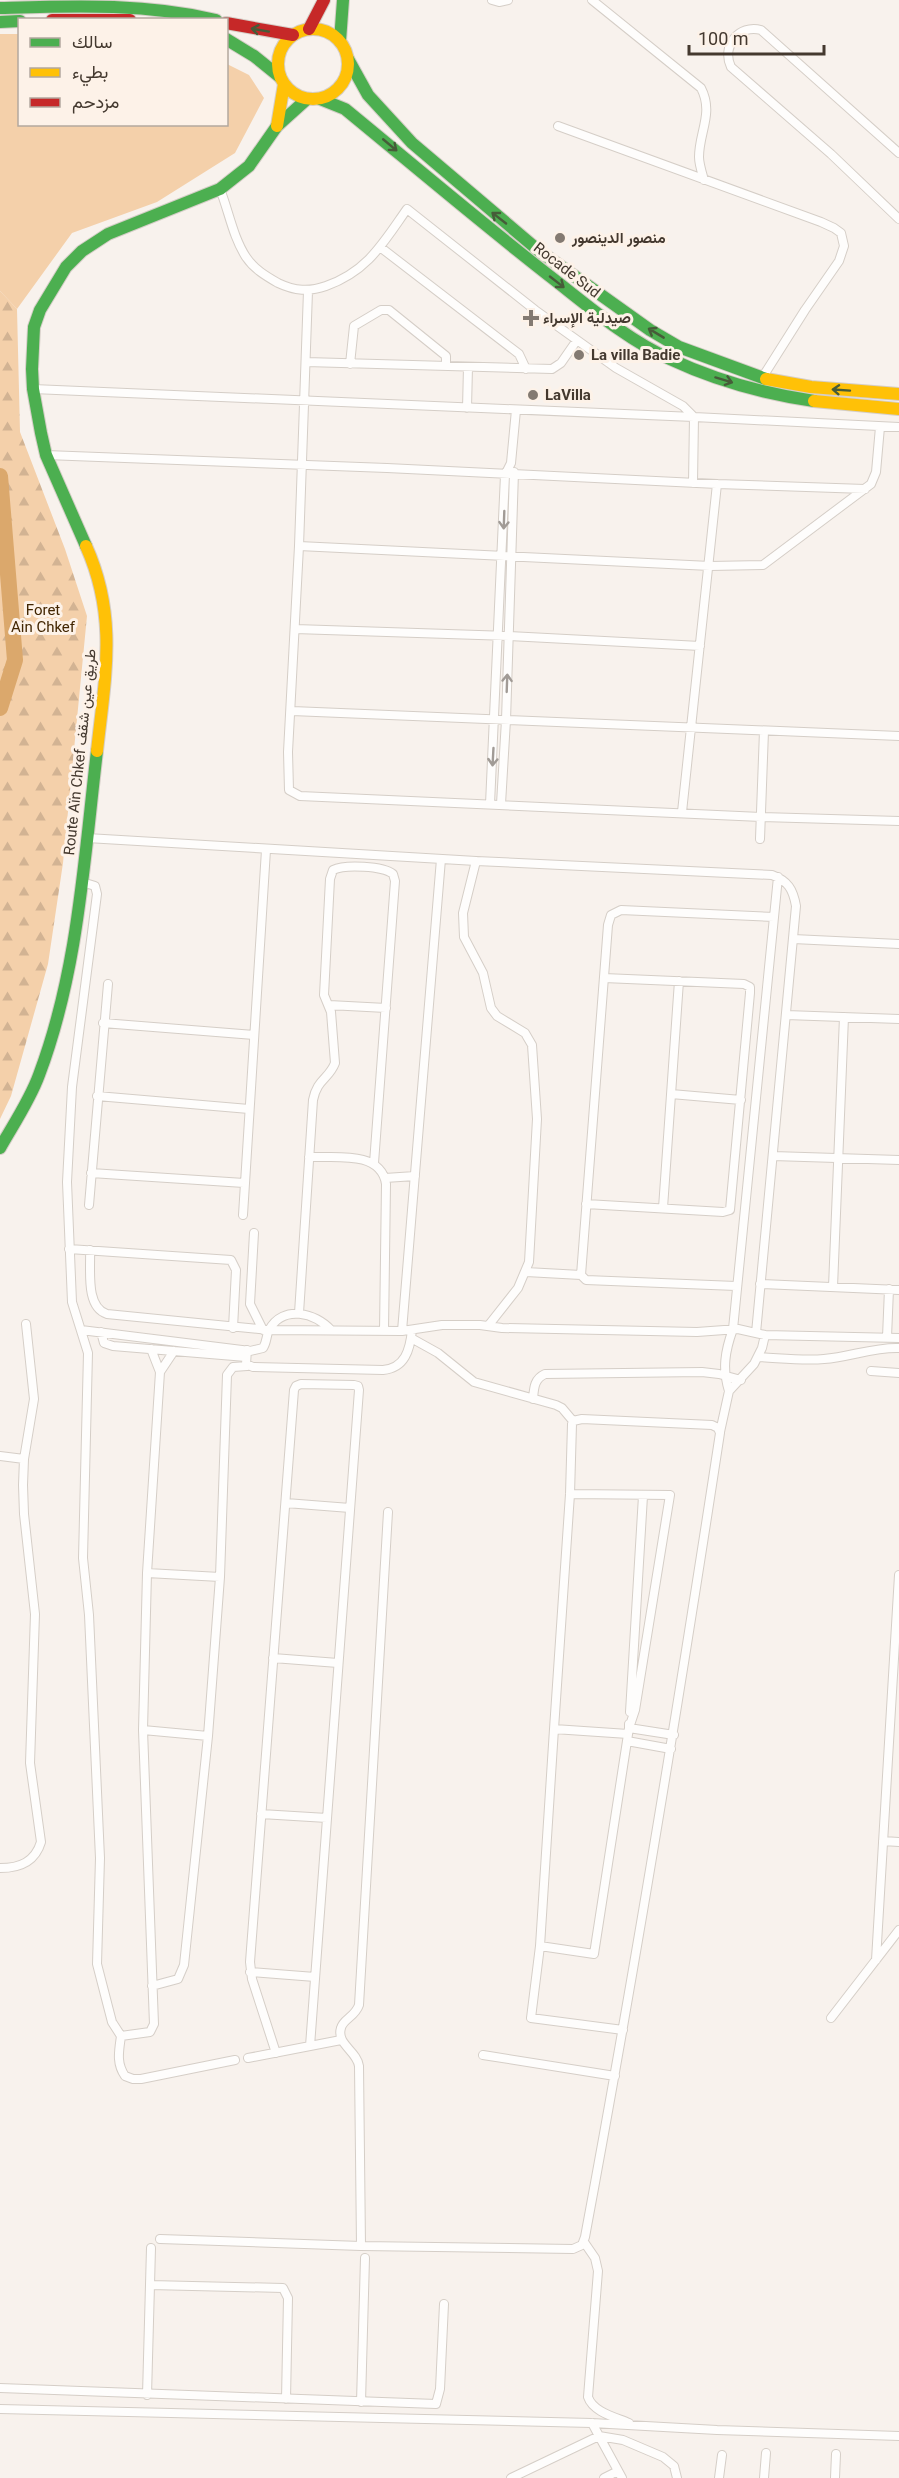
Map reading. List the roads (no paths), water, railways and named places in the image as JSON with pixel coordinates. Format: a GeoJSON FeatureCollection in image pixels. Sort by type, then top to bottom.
{"type":"FeatureCollection","features":[{"type":"Feature","properties":{"kind":"main road"},"geometry":{"type":"LineString","coordinates":[[309,29],[324,0]]}},
{"type":"Feature","properties":{"kind":"main road"},"geometry":{"type":"LineString","coordinates":[[228,40],[255,56],[294,94],[307,99],[320,99],[339,89],[348,70],[348,59],[340,41],[343,0]]}},
{"type":"Feature","properties":{"kind":"main road"},"geometry":{"type":"LineString","coordinates":[[0,9],[25,4],[90,3],[166,6],[209,18]]}},
{"type":"Feature","properties":{"kind":"main road"},"geometry":{"type":"LineString","coordinates":[[0,22],[18,21]]}},
{"type":"Feature","properties":{"kind":"main road"},"geometry":{"type":"LineString","coordinates":[[228,22],[293,35]]}},
{"type":"Feature","properties":{"kind":"main road"},"geometry":{"type":"LineString","coordinates":[[282,80],[278,58],[286,41],[293,35],[309,29],[326,31],[340,41]]}},
{"type":"Feature","properties":{"kind":"main road","name":"Rocade Sud"},"geometry":{"type":"LineString","coordinates":[[348,59],[368,95],[412,143],[538,250],[624,313],[679,347],[762,378],[811,387],[899,394]]}},
{"type":"Feature","properties":{"kind":"main road","name":"Route Aïn Chkef طريق عين شقف"},"geometry":{"type":"LineString","coordinates":[[278,126],[282,80]]}},
{"type":"Feature","properties":{"kind":"main road","name":"Route Aïn Chkef طريق عين شقف"},"geometry":{"type":"LineString","coordinates":[[0,1148],[31,1094],[45,1060],[76,933],[105,679],[107,620],[102,592],[92,559],[46,455],[33,389],[34,327],[40,310],[66,267],[82,251],[108,234],[220,189],[249,166],[278,126],[307,99]]}},
{"type":"Feature","properties":{"kind":"main road","name":"Rocade Sud"},"geometry":{"type":"LineString","coordinates":[[320,99],[345,109],[588,306],[667,358],[700,372],[787,398],[834,405],[899,409]]}},
{"type":"Feature","properties":{"kind":"street"},"geometry":{"type":"LineString","coordinates":[[492,0],[499,2],[508,0]]}},
{"type":"Feature","properties":{"kind":"street"},"geometry":{"type":"LineString","coordinates":[[592,0],[701,88],[706,97],[707,115],[699,157],[704,180]]}},
{"type":"Feature","properties":{"kind":"street"},"geometry":{"type":"LineString","coordinates":[[899,153],[761,30],[751,27],[742,31],[727,49],[727,58],[731,67],[831,154],[899,219]]}},
{"type":"Feature","properties":{"kind":"street"},"geometry":{"type":"LineString","coordinates":[[558,126],[834,228],[844,239],[839,261],[762,378]]}},
{"type":"Feature","properties":{"kind":"street"},"geometry":{"type":"LineString","coordinates":[[220,189],[236,237],[247,259],[262,274],[271,279],[287,287],[308,291],[343,280],[359,270],[380,247],[407,209],[535,310],[616,368],[678,402],[694,417],[693,483]]}},
{"type":"Feature","properties":{"kind":"street"},"geometry":{"type":"LineString","coordinates":[[380,247],[519,354],[526,369]]}},
{"type":"Feature","properties":{"kind":"street"},"geometry":{"type":"LineString","coordinates":[[308,291],[303,465],[288,784],[292,794],[761,817],[899,821]]}},
{"type":"Feature","properties":{"kind":"street"},"geometry":{"type":"LineString","coordinates":[[350,364],[354,327],[381,310],[389,310],[446,356],[446,366]]}},
{"type":"Feature","properties":{"kind":"street"},"geometry":{"type":"LineString","coordinates":[[306,362],[552,369],[561,363],[577,340]]}},
{"type":"Feature","properties":{"kind":"street"},"geometry":{"type":"LineString","coordinates":[[467,408],[468,367]]}},
{"type":"Feature","properties":{"kind":"street"},"geometry":{"type":"LineString","coordinates":[[33,389],[899,427]]}},
{"type":"Feature","properties":{"kind":"street"},"geometry":{"type":"LineString","coordinates":[[501,804],[506,720],[504,636],[510,475],[516,410]]}},
{"type":"Feature","properties":{"kind":"street"},"geometry":{"type":"LineString","coordinates":[[299,546],[710,566],[763,565],[865,489],[875,477],[880,427]]}},
{"type":"Feature","properties":{"kind":"street"},"geometry":{"type":"LineString","coordinates":[[46,455],[865,489]]}},
{"type":"Feature","properties":{"kind":"street"},"geometry":{"type":"LineString","coordinates":[[682,812],[717,484]]}},
{"type":"Feature","properties":{"kind":"street"},"geometry":{"type":"LineString","coordinates":[[295,629],[700,646]]}},
{"type":"Feature","properties":{"kind":"street"},"geometry":{"type":"LineString","coordinates":[[490,804],[495,719],[504,636]]}},
{"type":"Feature","properties":{"kind":"street"},"geometry":{"type":"LineString","coordinates":[[292,711],[899,736]]}},
{"type":"Feature","properties":{"kind":"street"},"geometry":{"type":"LineString","coordinates":[[760,839],[764,731]]}},
{"type":"Feature","properties":{"kind":"street"},"geometry":{"type":"LineString","coordinates":[[87,838],[266,850],[772,875],[784,879],[794,893],[796,906],[760,1284],[758,1357],[741,1380],[729,1391]]}},
{"type":"Feature","properties":{"kind":"street"},"geometry":{"type":"LineString","coordinates":[[243,1215],[266,850]]}},
{"type":"Feature","properties":{"kind":"street"},"geometry":{"type":"LineString","coordinates":[[365,867],[366,854]]}},
{"type":"Feature","properties":{"kind":"street"},"geometry":{"type":"LineString","coordinates":[[81,1330],[326,1369],[390,1370],[402,1363],[408,1333],[415,1176],[441,859]]}},
{"type":"Feature","properties":{"kind":"street"},"geometry":{"type":"LineString","coordinates":[[476,861],[463,913],[464,937],[483,973],[491,1008],[498,1016],[525,1034],[532,1045],[537,1119],[531,1243],[526,1272],[518,1288],[488,1326]]}},
{"type":"Feature","properties":{"kind":"street"},"geometry":{"type":"LineString","coordinates":[[299,1313],[315,1092],[317,1085],[332,1070],[335,1063],[329,1005],[324,995],[331,873],[337,867],[388,870],[393,874],[395,881],[374,1163]]}},
{"type":"Feature","properties":{"kind":"street"},"geometry":{"type":"LineString","coordinates":[[635,2426],[597,2409],[588,2397],[598,2271],[595,2258],[584,2242],[674,1735],[720,1433],[729,1391],[725,1375],[725,1352],[732,1329],[778,877]]}},
{"type":"Feature","properties":{"kind":"street"},"geometry":{"type":"LineString","coordinates":[[82,882],[94,886],[97,894],[72,1096],[67,1182],[72,1302],[87,1346],[88,1370],[83,1558],[89,1615],[100,1858],[98,1964],[112,2022],[121,2036],[118,2050],[120,2065],[125,2076],[133,2079],[235,2060]]}},
{"type":"Feature","properties":{"kind":"street"},"geometry":{"type":"LineString","coordinates":[[581,1275],[609,920],[615,912],[774,917]]}},
{"type":"Feature","properties":{"kind":"street"},"geometry":{"type":"LineString","coordinates":[[793,939],[899,944]]}},
{"type":"Feature","properties":{"kind":"street"},"geometry":{"type":"LineString","coordinates":[[586,1204],[730,1210],[750,987],[744,984],[604,978]]}},
{"type":"Feature","properties":{"kind":"street"},"geometry":{"type":"LineString","coordinates":[[663,1209],[679,981]]}},
{"type":"Feature","properties":{"kind":"street"},"geometry":{"type":"LineString","coordinates":[[89,1205],[108,984]]}},
{"type":"Feature","properties":{"kind":"street"},"geometry":{"type":"LineString","coordinates":[[329,1005],[386,1008]]}},
{"type":"Feature","properties":{"kind":"street"},"geometry":{"type":"LineString","coordinates":[[786,1015],[899,1019]]}},
{"type":"Feature","properties":{"kind":"street"},"geometry":{"type":"LineString","coordinates":[[833,1287],[844,1017]]}},
{"type":"Feature","properties":{"kind":"street"},"geometry":{"type":"LineString","coordinates":[[103,1023],[254,1035]]}},
{"type":"Feature","properties":{"kind":"street"},"geometry":{"type":"LineString","coordinates":[[671,1094],[741,1100]]}},
{"type":"Feature","properties":{"kind":"street"},"geometry":{"type":"LineString","coordinates":[[97,1096],[249,1109]]}},
{"type":"Feature","properties":{"kind":"street"},"geometry":{"type":"LineString","coordinates":[[309,1156],[363,1160],[374,1163],[385,1178],[384,1331]]}},
{"type":"Feature","properties":{"kind":"street"},"geometry":{"type":"LineString","coordinates":[[773,1156],[899,1160]]}},
{"type":"Feature","properties":{"kind":"street"},"geometry":{"type":"LineString","coordinates":[[91,1173],[244,1183]]}},
{"type":"Feature","properties":{"kind":"street"},"geometry":{"type":"LineString","coordinates":[[385,1178],[415,1176]]}},
{"type":"Feature","properties":{"kind":"street"},"geometry":{"type":"LineString","coordinates":[[152,1986],[178,1979],[182,1971],[208,1736],[220,1577],[227,1375],[233,1367],[263,1348],[266,1330],[250,1304],[254,1233]]}},
{"type":"Feature","properties":{"kind":"street"},"geometry":{"type":"LineString","coordinates":[[69,1249],[231,1260],[236,1270],[233,1328]]}},
{"type":"Feature","properties":{"kind":"street"},"geometry":{"type":"LineString","coordinates":[[90,1250],[93,1302],[103,1313],[233,1328],[408,1333],[442,1325],[697,1332],[732,1329],[760,1334],[899,1338]]}},
{"type":"Feature","properties":{"kind":"street"},"geometry":{"type":"LineString","coordinates":[[526,1272],[581,1275],[586,1280],[736,1286]]}},
{"type":"Feature","properties":{"kind":"street"},"geometry":{"type":"LineString","coordinates":[[760,1284],[899,1290]]}},
{"type":"Feature","properties":{"kind":"street"},"geometry":{"type":"LineString","coordinates":[[887,1337],[889,1289]]}},
{"type":"Feature","properties":{"kind":"street"},"geometry":{"type":"LineString","coordinates":[[266,1330],[285,1317],[299,1313],[315,1317],[331,1330]]}},
{"type":"Feature","properties":{"kind":"street"},"geometry":{"type":"LineString","coordinates":[[0,1868],[22,1865],[31,1860],[41,1842],[30,1763],[35,1614],[24,1514],[24,1459],[34,1399],[26,1324]]}},
{"type":"Feature","properties":{"kind":"street"},"geometry":{"type":"LineString","coordinates":[[101,1332],[104,1343],[108,1345],[247,1358]]}},
{"type":"Feature","properties":{"kind":"street"},"geometry":{"type":"LineString","coordinates":[[408,1333],[438,1353],[474,1383],[562,1408],[573,1421],[540,1946],[531,2018],[623,2030]]}},
{"type":"Feature","properties":{"kind":"street"},"geometry":{"type":"LineString","coordinates":[[758,1357],[822,1359],[856,1355],[885,1347],[899,1348]]}},
{"type":"Feature","properties":{"kind":"street"},"geometry":{"type":"LineString","coordinates":[[121,2036],[150,2032],[154,2028],[143,1730],[147,1573],[160,1372],[151,1349]]}},
{"type":"Feature","properties":{"kind":"street"},"geometry":{"type":"LineString","coordinates":[[160,1372],[174,1351]]}},
{"type":"Feature","properties":{"kind":"street"},"geometry":{"type":"LineString","coordinates":[[325,1384],[326,1369]]}},
{"type":"Feature","properties":{"kind":"street"},"geometry":{"type":"LineString","coordinates":[[871,1371],[899,1373]]}},
{"type":"Feature","properties":{"kind":"street"},"geometry":{"type":"LineString","coordinates":[[532,1399],[539,1377],[545,1374],[702,1372],[741,1380]]}},
{"type":"Feature","properties":{"kind":"street"},"geometry":{"type":"LineString","coordinates":[[276,2053],[250,1972],[295,1388],[301,1384],[356,1385],[359,1388],[310,2046]]}},
{"type":"Feature","properties":{"kind":"street"},"geometry":{"type":"LineString","coordinates":[[573,1421],[582,1419],[712,1425],[718,1428],[720,1433]]}},
{"type":"Feature","properties":{"kind":"street"},"geometry":{"type":"LineString","coordinates":[[0,1456],[24,1459]]}},
{"type":"Feature","properties":{"kind":"street"},"geometry":{"type":"LineString","coordinates":[[570,1494],[670,1495],[635,1710],[628,1735]]}},
{"type":"Feature","properties":{"kind":"street"},"geometry":{"type":"LineString","coordinates":[[540,1946],[594,1954],[628,1735],[643,1496]]}},
{"type":"Feature","properties":{"kind":"street"},"geometry":{"type":"LineString","coordinates":[[286,1503],[350,1508]]}},
{"type":"Feature","properties":{"kind":"street"},"geometry":{"type":"LineString","coordinates":[[361,2246],[359,2066],[357,2057],[341,2040],[341,2028],[356,2013],[358,2005],[388,1512]]}},
{"type":"Feature","properties":{"kind":"street"},"geometry":{"type":"LineString","coordinates":[[147,1573],[220,1577]]}},
{"type":"Feature","properties":{"kind":"street"},"geometry":{"type":"LineString","coordinates":[[876,1960],[896,1686],[899,1575]]}},
{"type":"Feature","properties":{"kind":"street"},"geometry":{"type":"LineString","coordinates":[[273,1658],[338,1663]]}},
{"type":"Feature","properties":{"kind":"street"},"geometry":{"type":"LineString","coordinates":[[554,1729],[628,1735],[674,1735]]}},
{"type":"Feature","properties":{"kind":"street"},"geometry":{"type":"LineString","coordinates":[[143,1730],[208,1736]]}},
{"type":"Feature","properties":{"kind":"street"},"geometry":{"type":"LineString","coordinates":[[628,1735],[671,1749]]}},
{"type":"Feature","properties":{"kind":"street"},"geometry":{"type":"LineString","coordinates":[[261,1814],[327,1818]]}},
{"type":"Feature","properties":{"kind":"street"},"geometry":{"type":"LineString","coordinates":[[883,1841],[899,1842]]}},
{"type":"Feature","properties":{"kind":"street"},"geometry":{"type":"LineString","coordinates":[[831,2018],[899,1930]]}},
{"type":"Feature","properties":{"kind":"street"},"geometry":{"type":"LineString","coordinates":[[250,1972],[315,1977]]}},
{"type":"Feature","properties":{"kind":"street"},"geometry":{"type":"LineString","coordinates":[[248,2058],[341,2040]]}},
{"type":"Feature","properties":{"kind":"street"},"geometry":{"type":"LineString","coordinates":[[483,2055],[615,2076]]}},
{"type":"Feature","properties":{"kind":"street"},"geometry":{"type":"LineString","coordinates":[[160,2240],[573,2249],[584,2242]]}},
{"type":"Feature","properties":{"kind":"street"},"geometry":{"type":"LineString","coordinates":[[147,2395],[151,2248]]}},
{"type":"Feature","properties":{"kind":"street"},"geometry":{"type":"LineString","coordinates":[[361,2402],[365,2258]]}},
{"type":"Feature","properties":{"kind":"street"},"geometry":{"type":"LineString","coordinates":[[150,2285],[284,2288],[288,2298],[286,2399]]}},
{"type":"Feature","properties":{"kind":"street"},"geometry":{"type":"LineString","coordinates":[[0,2388],[432,2404],[438,2402],[444,2304]]}},
{"type":"Feature","properties":{"kind":"street"},"geometry":{"type":"LineString","coordinates":[[0,2409],[592,2423],[899,2436]]}},
{"type":"Feature","properties":{"kind":"street"},"geometry":{"type":"LineString","coordinates":[[592,2423],[620,2474],[604,2478]]}},
{"type":"Feature","properties":{"kind":"street"},"geometry":{"type":"LineString","coordinates":[[511,2478],[599,2436],[623,2440],[663,2457],[674,2466],[677,2478]]}},
{"type":"Feature","properties":{"kind":"street"},"geometry":{"type":"LineString","coordinates":[[764,2478],[766,2453]]}},
{"type":"Feature","properties":{"kind":"street"},"geometry":{"type":"LineString","coordinates":[[835,2478],[836,2454]]}},
{"type":"Feature","properties":{"kind":"street"},"geometry":{"type":"LineString","coordinates":[[719,2478],[722,2455]]}},
{"type":"Feature","properties":{"kind":"waterway"},"geometry":{"type":"LineString","coordinates":[[0,476],[15,660],[0,708]]}},
{"type":"Feature","properties":{"kind":"place","name":"منصور الدينصور"},"geometry":{"type":"Point","coordinates":[560,238]}},
{"type":"Feature","properties":{"kind":"place","name":"صيدلية الإسراء"},"geometry":{"type":"Point","coordinates":[531,318]}},
{"type":"Feature","properties":{"kind":"place","name":"La villa Badie"},"geometry":{"type":"Point","coordinates":[579,355]}},
{"type":"Feature","properties":{"kind":"place","name":"LaVilla"},"geometry":{"type":"Point","coordinates":[533,395]}},
{"type":"Feature","properties":{"kind":"park label","name":"Foret Ain Chkef"},"geometry":{"type":"Point","coordinates":[43,618]}}]}
